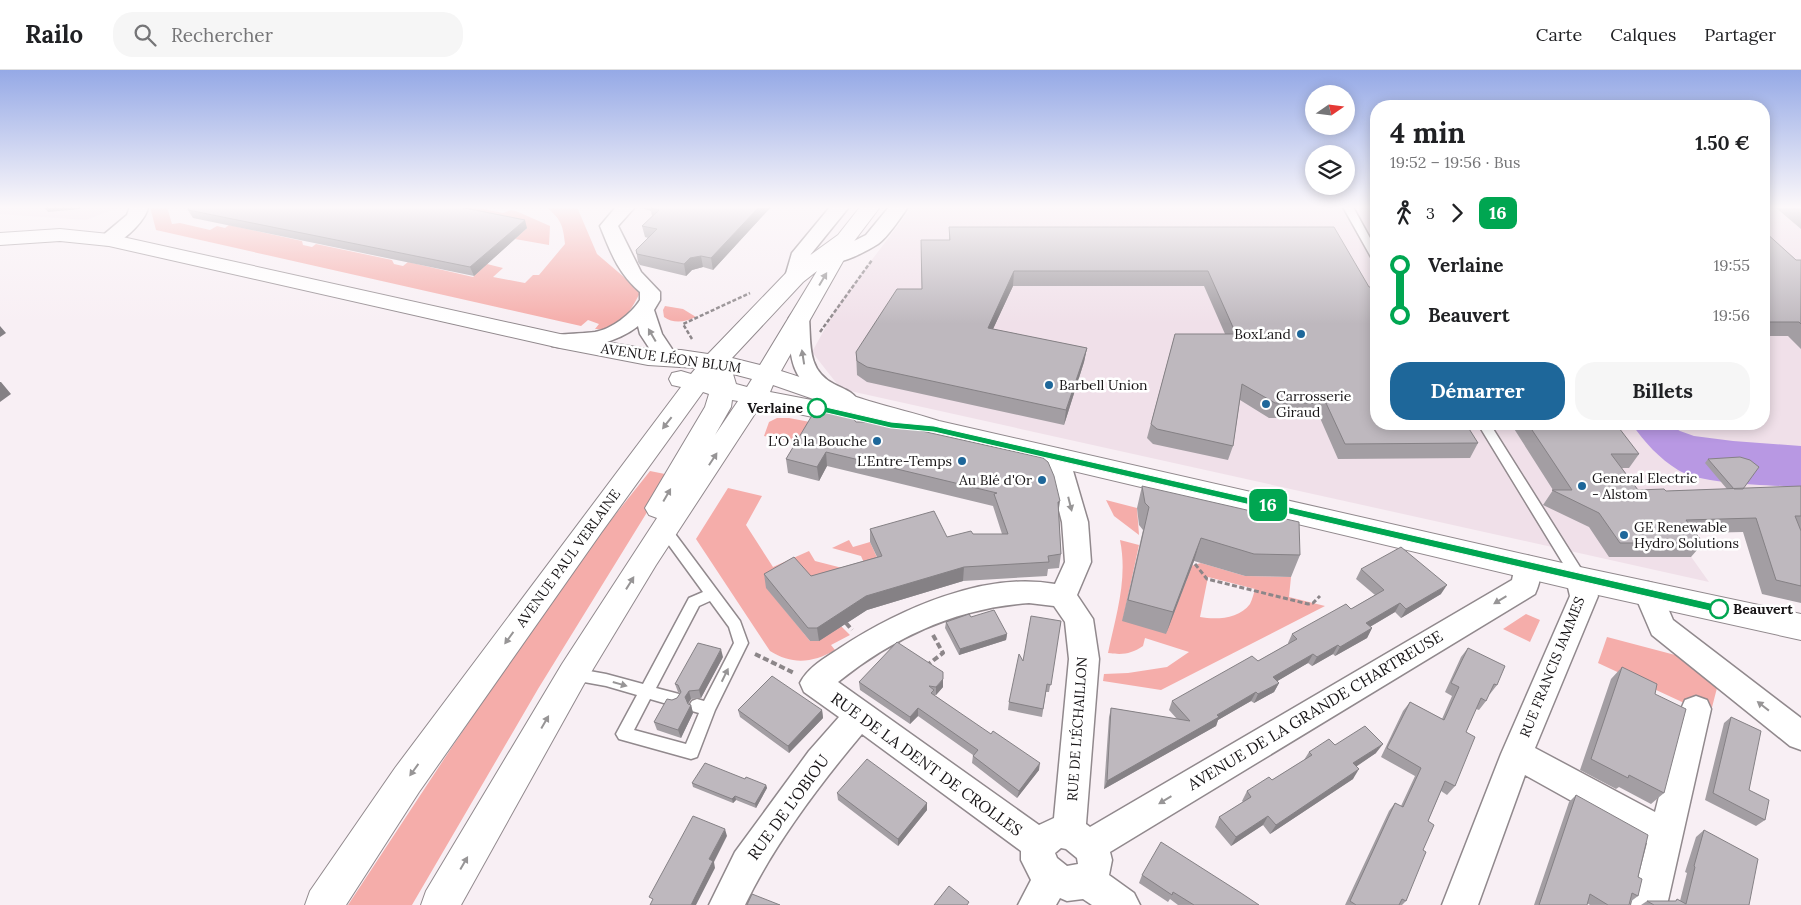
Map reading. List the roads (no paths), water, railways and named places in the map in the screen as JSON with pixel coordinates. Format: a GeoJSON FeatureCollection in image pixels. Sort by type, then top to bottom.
{"type":"FeatureCollection","features":[{"type":"Feature","properties":{"kind":"street","name":"AVENUE LÉON BLUM"},"geometry":{"type":"LineString","coordinates":[[136,246],[560,341],[648,357],[668,358],[732,379]]}},
{"type":"Feature","properties":{"kind":"street"},"geometry":{"type":"LineString","coordinates":[[560,341],[611,335],[622,329],[644,310],[651,294],[627,267],[618,246]]}},
{"type":"Feature","properties":{"kind":"street"},"geometry":{"type":"LineString","coordinates":[[646,557],[654,516],[732,379],[770,321],[795,277],[802,253],[808,246]]}},
{"type":"Feature","properties":{"kind":"street"},"geometry":{"type":"LineString","coordinates":[[840,248],[847,246]]}},
{"type":"Feature","properties":{"kind":"street","name":"AVENUE PAUL VERLAINE"},"geometry":{"type":"LineString","coordinates":[[795,277],[840,248]]}},
{"type":"Feature","properties":{"kind":"street","name":"AVENUE PAUL VERLAINE"},"geometry":{"type":"LineString","coordinates":[[321,900],[590,525],[732,379],[799,318],[840,248]]}},
{"type":"Feature","properties":{"kind":"street"},"geometry":{"type":"LineString","coordinates":[[644,310],[650,334],[668,358]]}},
{"type":"Feature","properties":{"kind":"street"},"geometry":{"type":"LineString","coordinates":[[799,318],[802,358],[807,374],[817,384],[863,408]]}},
{"type":"Feature","properties":{"kind":"street","name":"AVENUE LÉON BLUM"},"geometry":{"type":"LineString","coordinates":[[560,341],[608,356],[732,379]]}},
{"type":"Feature","properties":{"kind":"street"},"geometry":{"type":"LineString","coordinates":[[732,379],[893,415],[934,429],[1580,579],[1801,628]]}},
{"type":"Feature","properties":{"kind":"street"},"geometry":{"type":"LineString","coordinates":[[732,379],[817,408],[891,425],[934,429]]}},
{"type":"Feature","properties":{"kind":"street","name":"AVENUE PAUL VERLAINE"},"geometry":{"type":"LineString","coordinates":[[440,905],[573,674],[665,530],[732,379]]}},
{"type":"Feature","properties":{"kind":"street"},"geometry":{"type":"LineString","coordinates":[[1057,457],[1075,522],[1078,562],[1063,597]]}},
{"type":"Feature","properties":{"kind":"street","name":"AVENUE DE LA GRANDE CHARTREUSE"},"geometry":{"type":"LineString","coordinates":[[1066,841],[1525,586],[1528,566]]}},
{"type":"Feature","properties":{"kind":"street","name":"RUE FRANCIS JAMMES"},"geometry":{"type":"LineString","coordinates":[[1460,905],[1517,754],[1584,596],[1580,579]]}},
{"type":"Feature","properties":{"kind":"street","name":"RUE DE LA DENT DE CROLLES"},"geometry":{"type":"LineString","coordinates":[[1063,597],[1029,592],[996,596],[943,610],[886,634],[838,664],[814,683],[860,716],[1066,841]]}},
{"type":"Feature","properties":{"kind":"street"},"geometry":{"type":"LineString","coordinates":[[1648,593],[1662,627],[1801,736]]}},
{"type":"Feature","properties":{"kind":"street","name":"RUE DE L'ÉCHAILLON"},"geometry":{"type":"LineString","coordinates":[[1063,597],[1079,619],[1084,659],[1066,841]]}},
{"type":"Feature","properties":{"kind":"street"},"geometry":{"type":"LineString","coordinates":[[1649,905],[1696,708]]}},
{"type":"Feature","properties":{"kind":"street","name":"RUE DE L'OBIOU"},"geometry":{"type":"LineString","coordinates":[[727,905],[747,864],[820,761],[860,716]]}},
{"type":"Feature","properties":{"kind":"street","name":"RUE FRANCIS JAMMES"},"geometry":{"type":"LineString","coordinates":[[1517,754],[1667,836]]}},
{"type":"Feature","properties":{"kind":"street"},"geometry":{"type":"LineString","coordinates":[[1066,841],[1093,855],[1092,874],[1087,881],[1079,886],[1070,888],[1060,887],[1043,893],[1044,876],[1037,860],[1066,841]]}},
{"type":"Feature","properties":{"kind":"street"},"geometry":{"type":"LineString","coordinates":[[1087,881],[1122,905]]}},
{"type":"Feature","properties":{"kind":"lane"},"geometry":{"type":"LineString","coordinates":[[1488,430],[1580,579]]}},
{"type":"Feature","properties":{"kind":"lane"},"geometry":{"type":"LineString","coordinates":[[665,530],[735,625],[741,642],[703,707],[691,752],[624,734],[694,602],[712,594]]}},
{"type":"Feature","properties":{"kind":"lane"},"geometry":{"type":"LineString","coordinates":[[573,674],[606,680],[674,699]]}},
{"type":"Feature","properties":{"kind":"place","name":"BoxLand"},"geometry":{"type":"Point","coordinates":[1301,334]}},
{"type":"Feature","properties":{"kind":"place","name":"Barbell Union"},"geometry":{"type":"Point","coordinates":[1049,385]}},
{"type":"Feature","properties":{"kind":"place","name":"Carrosserie Giraud"},"geometry":{"type":"Point","coordinates":[1266,404]}},
{"type":"Feature","properties":{"kind":"place","name":"Verlaine"},"geometry":{"type":"Point","coordinates":[817,408]}},
{"type":"Feature","properties":{"kind":"place","name":"L'O à la Bouche"},"geometry":{"type":"Point","coordinates":[877,441]}},
{"type":"Feature","properties":{"kind":"place","name":"L'Entre-Temps"},"geometry":{"type":"Point","coordinates":[962,461]}},
{"type":"Feature","properties":{"kind":"place","name":"Au Blé d'Or"},"geometry":{"type":"Point","coordinates":[1042,480]}},
{"type":"Feature","properties":{"kind":"place","name":"General Electric - Alstom"},"geometry":{"type":"Point","coordinates":[1582,486]}},
{"type":"Feature","properties":{"kind":"place","name":"GE Renewable Hydro Solutions"},"geometry":{"type":"Point","coordinates":[1624,535]}},
{"type":"Feature","properties":{"kind":"place","name":"Beauvert"},"geometry":{"type":"Point","coordinates":[1719,609]}}]}
